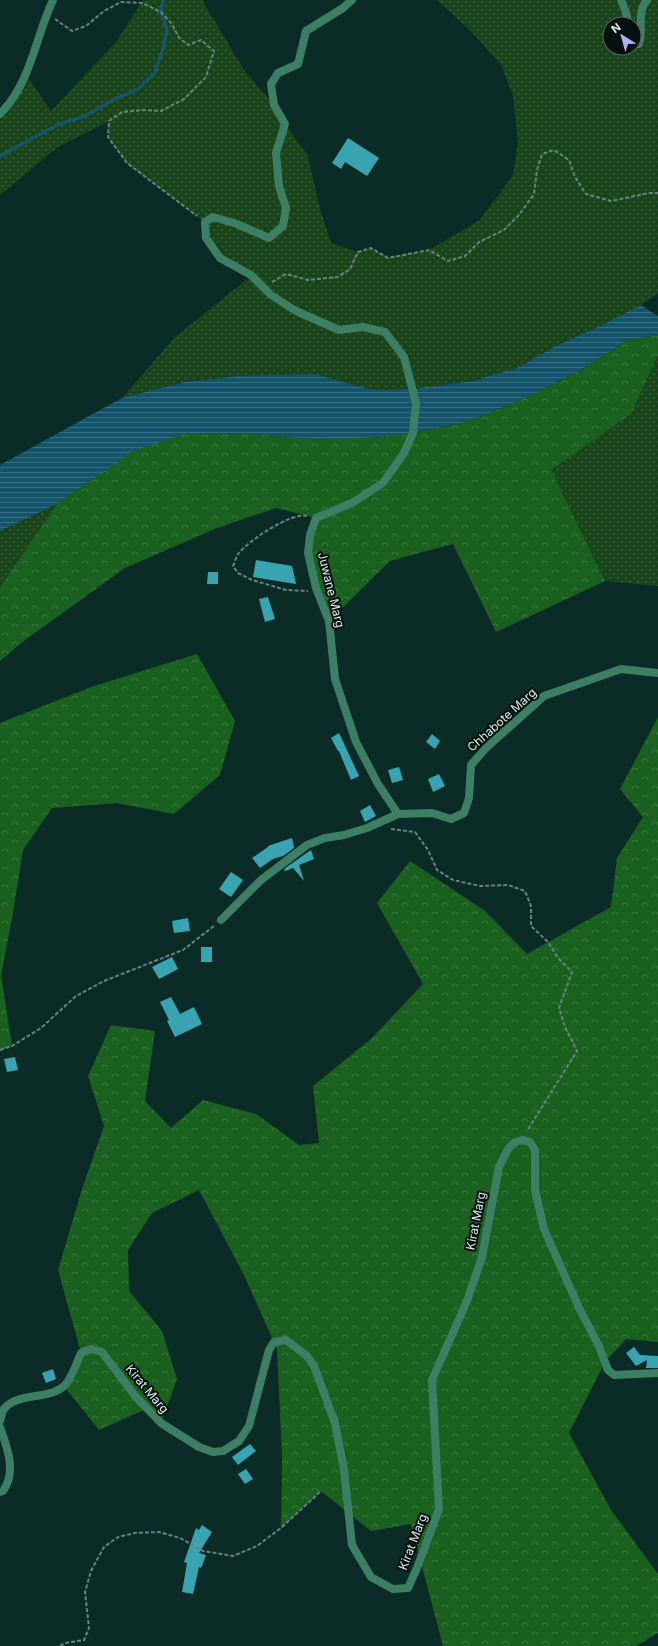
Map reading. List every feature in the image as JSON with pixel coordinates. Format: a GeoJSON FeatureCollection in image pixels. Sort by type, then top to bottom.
{"type":"FeatureCollection","features":[{"type":"Feature","properties":{"kind":"street"},"geometry":{"type":"LineString","coordinates":[[0,114],[27,76],[47,13],[53,0]]}},
{"type":"Feature","properties":{"kind":"street"},"geometry":{"type":"LineString","coordinates":[[316,518],[352,503],[383,483],[404,453],[413,433],[416,403],[404,356],[385,332],[363,327],[340,330],[296,311],[271,295],[251,275],[220,258],[206,238],[205,222],[214,218],[237,224],[269,238],[283,226],[286,208],[279,186],[276,153],[285,124],[274,105],[271,84],[278,73],[298,64],[306,31],[343,8],[352,0]]}},
{"type":"Feature","properties":{"kind":"street"},"geometry":{"type":"LineString","coordinates":[[621,0],[627,16]]}},
{"type":"Feature","properties":{"kind":"street"},"geometry":{"type":"LineString","coordinates":[[641,16],[643,4],[647,0]]}},
{"type":"Feature","properties":{"kind":"street","name":"Juwane Marg"},"geometry":{"type":"LineString","coordinates":[[316,518],[310,535],[308,553],[316,588],[329,621],[335,679],[356,742],[378,784],[398,814]]}},
{"type":"Feature","properties":{"kind":"street","name":"Chhabote Marg"},"geometry":{"type":"LineString","coordinates":[[221,920],[261,880],[306,845],[325,838],[344,835],[368,828],[398,814],[432,813],[451,819],[464,813],[469,798],[471,765],[486,748],[544,696],[621,669],[658,673]]}},
{"type":"Feature","properties":{"kind":"street"},"geometry":{"type":"LineString","coordinates":[[522,1140],[530,1142],[535,1150],[535,1190],[544,1229],[580,1310],[598,1344],[608,1370],[614,1375],[658,1373]]}},
{"type":"Feature","properties":{"kind":"street","name":"Kirat Marg"},"geometry":{"type":"LineString","coordinates":[[0,1421],[4,1409],[14,1402],[51,1393],[64,1386],[81,1353],[91,1349],[102,1352],[136,1397],[161,1423],[199,1447],[213,1452],[223,1451],[239,1441],[249,1426],[269,1350],[274,1342],[286,1340],[307,1356],[314,1366],[334,1423],[344,1470],[352,1545],[371,1577],[393,1589],[408,1588],[439,1509],[432,1380],[467,1300],[482,1257],[499,1167],[508,1149],[515,1142],[522,1140]]}},
{"type":"Feature","properties":{"kind":"street"},"geometry":{"type":"LineString","coordinates":[[0,1427],[6,1445],[10,1470],[9,1484],[4,1491],[0,1492]]}},
{"type":"Feature","properties":{"kind":"path"},"geometry":{"type":"LineString","coordinates":[[47,13],[72,31],[86,26],[104,11],[121,2],[142,3],[161,12],[172,24],[179,38],[188,45],[201,40],[214,51],[206,77],[184,99],[161,111],[143,110],[122,112],[109,121],[108,137],[127,163],[205,222]]}},
{"type":"Feature","properties":{"kind":"path"},"geometry":{"type":"LineString","coordinates":[[271,295],[272,281],[286,274],[308,280],[338,277],[350,269],[358,252],[371,248],[388,258],[429,250],[448,261],[465,256],[480,242],[504,230],[519,215],[534,194],[536,170],[542,154],[554,150],[569,160],[575,177],[586,194],[611,201],[648,192],[658,193]]}},
{"type":"Feature","properties":{"kind":"path"},"geometry":{"type":"LineString","coordinates":[[316,518],[303,515],[284,521],[255,540],[238,555],[233,566],[238,573],[252,580],[286,590],[308,590],[316,588]]}},
{"type":"Feature","properties":{"kind":"path"},"geometry":{"type":"LineString","coordinates":[[388,829],[415,832],[428,850],[437,870],[453,880],[480,886],[508,885],[524,890],[531,906],[531,926],[548,942],[558,958],[572,972],[559,1008],[565,1027],[576,1051],[522,1140]]}},
{"type":"Feature","properties":{"kind":"path"},"geometry":{"type":"LineString","coordinates":[[0,1050],[12,1046],[41,1028],[76,996],[104,981],[184,950],[221,920]]}},
{"type":"Feature","properties":{"kind":"path"},"geometry":{"type":"LineString","coordinates":[[60,1646],[65,1643],[84,1640],[89,1628],[85,1592],[91,1571],[104,1547],[118,1537],[135,1533],[159,1532],[180,1538],[203,1551],[233,1556],[257,1546],[281,1528],[321,1491]]}},
{"type":"Feature","properties":{"kind":"green space"},"geometry":{"type":"Polygon","coordinates":[[[143,0],[203,0],[244,70],[274,105],[285,124],[308,156],[320,209],[331,243],[358,252],[371,248],[388,257],[429,250],[480,220],[513,175],[518,142],[513,96],[501,65],[470,30],[437,0],[658,0],[658,293],[641,305],[556,346],[517,368],[473,381],[412,389],[373,390],[314,374],[239,376],[185,382],[122,398],[174,338],[251,276],[220,258],[206,238],[205,222],[127,163],[108,137],[109,121],[58,147],[0,195],[0,108],[4,110],[27,76],[51,111],[116,42],[143,0]]]}},
{"type":"Feature","properties":{"kind":"green space"},"geometry":{"type":"Polygon","coordinates":[[[658,335],[658,355],[631,414],[551,470],[605,581],[496,632],[453,544],[390,561],[329,621],[308,553],[316,518],[276,508],[217,528],[125,568],[25,640],[0,661],[0,587],[57,504],[133,450],[188,433],[254,434],[317,440],[413,433],[470,421],[525,398],[581,370],[627,340],[658,335]]]}},
{"type":"Feature","properties":{"kind":"green space"},"geometry":{"type":"Polygon","coordinates":[[[658,355],[658,586],[605,581],[550,470],[631,414],[658,355]]]}},
{"type":"Feature","properties":{"kind":"green space"},"geometry":{"type":"Polygon","coordinates":[[[57,504],[0,587],[0,531],[57,504]]]}},
{"type":"Feature","properties":{"kind":"green space"},"geometry":{"type":"Polygon","coordinates":[[[197,654],[235,721],[220,775],[174,814],[117,803],[52,808],[23,850],[1,975],[12,1046],[0,1050],[0,723],[94,686],[197,654]]]}},
{"type":"Feature","properties":{"kind":"green space"},"geometry":{"type":"Polygon","coordinates":[[[658,717],[658,1342],[626,1339],[605,1362],[569,1433],[611,1510],[658,1574],[658,1633],[636,1646],[443,1646],[411,1524],[371,1531],[321,1491],[281,1528],[282,1457],[277,1349],[244,1275],[199,1190],[152,1213],[128,1250],[129,1291],[162,1331],[177,1379],[161,1423],[146,1409],[99,1430],[64,1386],[81,1353],[58,1270],[82,1189],[104,1126],[88,1076],[111,1025],[155,1031],[145,1101],[171,1128],[203,1100],[256,1114],[299,1145],[319,1143],[313,1086],[371,1039],[423,984],[377,903],[410,861],[485,911],[527,954],[611,907],[617,858],[643,817],[620,789],[658,717]]]}},
{"type":"Feature","properties":{"kind":"water"},"geometry":{"type":"Polygon","coordinates":[[[641,305],[658,316],[658,335],[627,340],[581,370],[525,398],[470,421],[413,433],[376,437],[317,440],[254,434],[188,433],[133,451],[57,504],[0,531],[0,465],[122,398],[185,382],[239,376],[314,374],[373,390],[412,389],[473,381],[517,368],[556,346],[641,305]]]}},
{"type":"Feature","properties":{"kind":"building"},"geometry":{"type":"Polygon","coordinates":[[[348,138],[379,158],[367,176],[345,162],[341,169],[332,163],[348,138]]]}},
{"type":"Feature","properties":{"kind":"building"},"geometry":{"type":"Polygon","coordinates":[[[256,560],[292,566],[296,584],[253,577],[256,560]]]}},
{"type":"Feature","properties":{"kind":"building"},"geometry":{"type":"Polygon","coordinates":[[[208,572],[218,572],[218,584],[207,584],[208,572]]]}},
{"type":"Feature","properties":{"kind":"building"},"geometry":{"type":"Polygon","coordinates":[[[268,597],[275,619],[265,622],[259,599],[268,597]]]}},
{"type":"Feature","properties":{"kind":"building"},"geometry":{"type":"Polygon","coordinates":[[[339,733],[359,776],[351,780],[339,751],[331,738],[339,733]]]}},
{"type":"Feature","properties":{"kind":"building"},"geometry":{"type":"Polygon","coordinates":[[[432,734],[440,741],[435,749],[426,742],[432,734]]]}},
{"type":"Feature","properties":{"kind":"building"},"geometry":{"type":"Polygon","coordinates":[[[399,767],[403,780],[392,783],[388,770],[399,767]]]}},
{"type":"Feature","properties":{"kind":"building"},"geometry":{"type":"Polygon","coordinates":[[[439,774],[445,786],[433,792],[428,779],[439,774]]]}},
{"type":"Feature","properties":{"kind":"building"},"geometry":{"type":"Polygon","coordinates":[[[370,805],[376,816],[365,822],[360,811],[370,805]]]}},
{"type":"Feature","properties":{"kind":"building"},"geometry":{"type":"Polygon","coordinates":[[[292,838],[294,848],[283,856],[273,859],[260,868],[252,858],[268,846],[292,838]]]}},
{"type":"Feature","properties":{"kind":"building"},"geometry":{"type":"Polygon","coordinates":[[[311,850],[314,859],[299,865],[304,881],[293,868],[285,871],[284,869],[311,850]]]}},
{"type":"Feature","properties":{"kind":"building"},"geometry":{"type":"Polygon","coordinates":[[[231,872],[243,880],[231,897],[219,889],[231,872]]]}},
{"type":"Feature","properties":{"kind":"building"},"geometry":{"type":"Polygon","coordinates":[[[188,918],[190,931],[174,933],[172,921],[188,918]]]}},
{"type":"Feature","properties":{"kind":"building"},"geometry":{"type":"Polygon","coordinates":[[[201,947],[212,947],[212,962],[201,962],[201,947]]]}},
{"type":"Feature","properties":{"kind":"building"},"geometry":{"type":"Polygon","coordinates":[[[172,957],[178,969],[159,979],[152,967],[172,957]]]}},
{"type":"Feature","properties":{"kind":"building"},"geometry":{"type":"Polygon","coordinates":[[[171,997],[180,1014],[194,1007],[202,1024],[175,1037],[160,1002],[171,997]]]}},
{"type":"Feature","properties":{"kind":"building"},"geometry":{"type":"Polygon","coordinates":[[[15,1057],[18,1070],[7,1072],[4,1059],[15,1057]]]}},
{"type":"Feature","properties":{"kind":"building"},"geometry":{"type":"Polygon","coordinates":[[[634,1347],[640,1355],[658,1356],[658,1368],[646,1368],[647,1360],[636,1366],[626,1353],[634,1347]]]}},
{"type":"Feature","properties":{"kind":"building"},"geometry":{"type":"Polygon","coordinates":[[[53,1369],[56,1379],[46,1383],[42,1373],[53,1369]]]}},
{"type":"Feature","properties":{"kind":"building"},"geometry":{"type":"Polygon","coordinates":[[[250,1444],[256,1451],[238,1465],[232,1457],[250,1444]]]}},
{"type":"Feature","properties":{"kind":"building"},"geometry":{"type":"Polygon","coordinates":[[[246,1469],[253,1479],[245,1484],[238,1474],[246,1469]]]}},
{"type":"Feature","properties":{"kind":"building"},"geometry":{"type":"Polygon","coordinates":[[[202,1525],[212,1532],[199,1553],[206,1555],[201,1568],[199,1567],[193,1594],[182,1592],[187,1563],[184,1562],[196,1528],[199,1530],[202,1525]]]}},
{"type":"Feature","properties":{"kind":"waterway"},"geometry":{"type":"LineString","coordinates":[[0,156],[57,125],[85,116],[113,100],[138,89],[154,74],[163,49],[167,30],[161,12],[163,0]]}}]}
